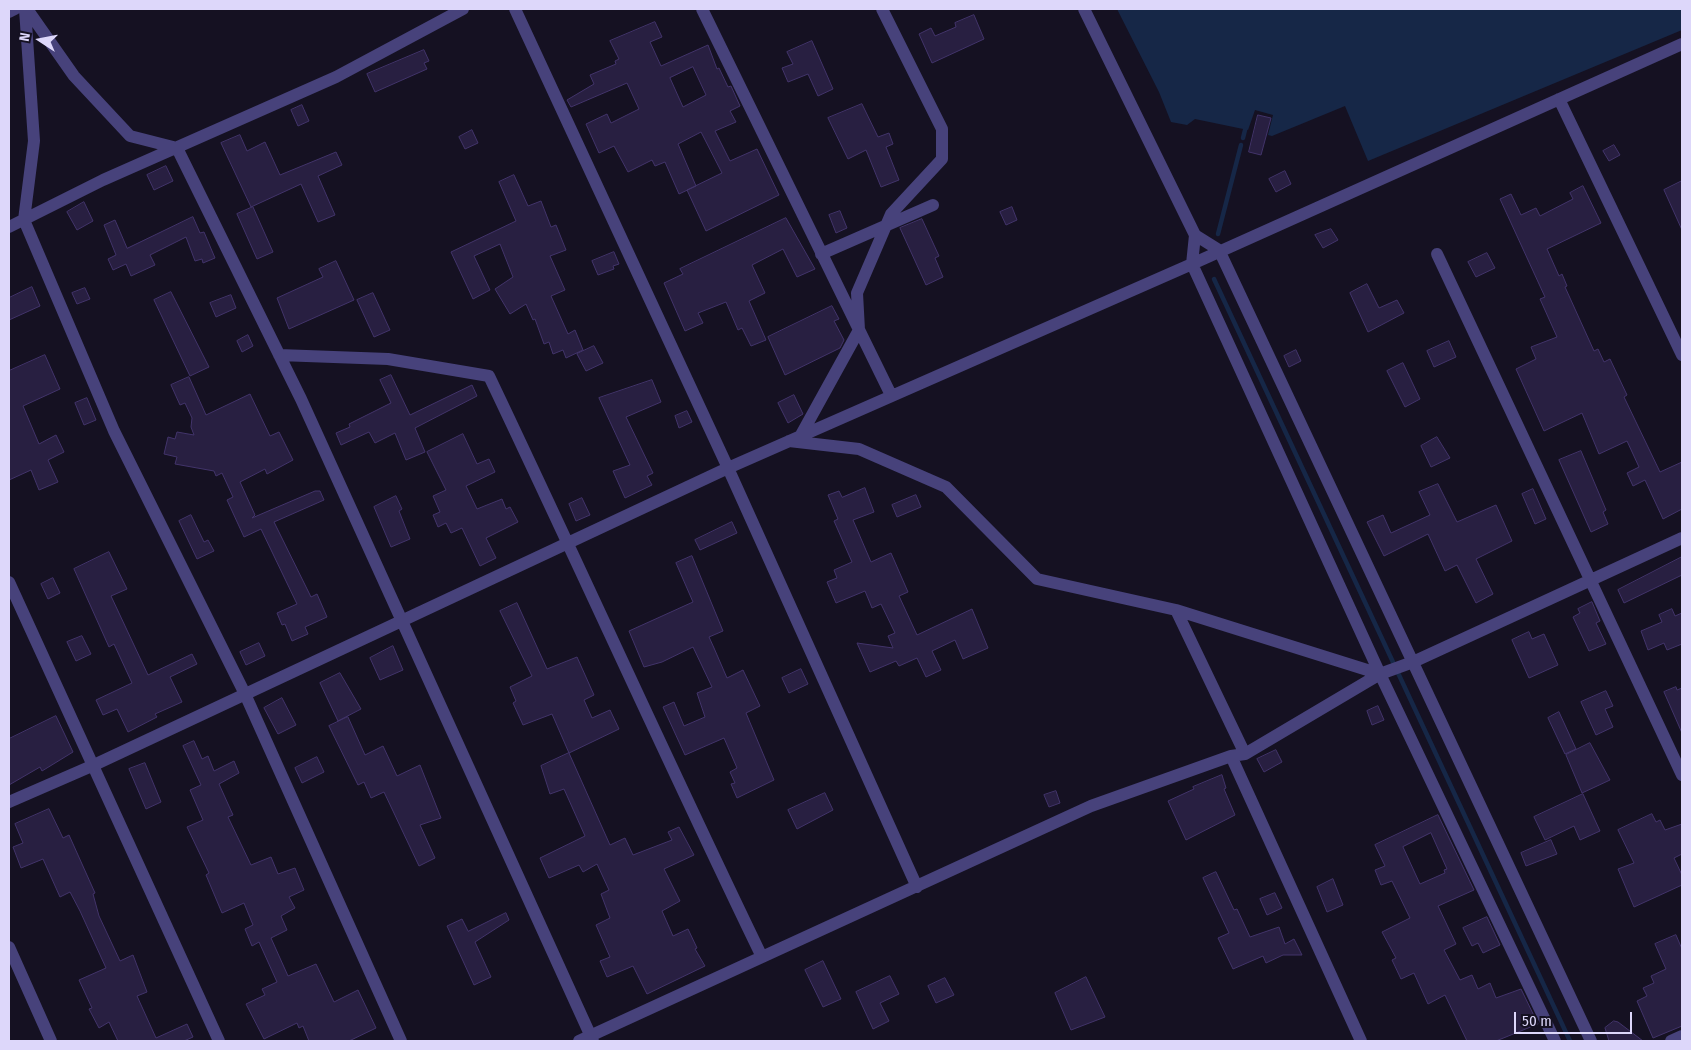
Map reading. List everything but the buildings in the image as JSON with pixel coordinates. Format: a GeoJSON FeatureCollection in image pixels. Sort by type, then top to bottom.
{"type":"FeatureCollection","features":[{"type":"Feature","properties":{"kind":"street"},"geometry":{"type":"LineString","coordinates":[[9,12],[15,9]]}},
{"type":"Feature","properties":{"kind":"street"},"geometry":{"type":"LineString","coordinates":[[26,9],[74,76],[130,136],[176,148],[279,355],[588,1039],[1091,806],[1231,756],[1244,754],[1384,672],[1410,663],[1682,538]]}},
{"type":"Feature","properties":{"kind":"street"},"geometry":{"type":"LineString","coordinates":[[26,9],[34,141],[24,220],[114,431],[245,694],[401,1041]]}},
{"type":"Feature","properties":{"kind":"street"},"geometry":{"type":"LineString","coordinates":[[9,227],[103,180],[336,77],[463,9]]}},
{"type":"Feature","properties":{"kind":"street"},"geometry":{"type":"LineString","coordinates":[[515,9],[728,468],[917,888]]}},
{"type":"Feature","properties":{"kind":"street"},"geometry":{"type":"LineString","coordinates":[[702,9],[891,395]]}},
{"type":"Feature","properties":{"kind":"street"},"geometry":{"type":"LineString","coordinates":[[801,435],[859,330],[857,293],[891,214],[942,159],[942,129],[882,9]]}},
{"type":"Feature","properties":{"kind":"street"},"geometry":{"type":"LineString","coordinates":[[1084,9],[1195,235],[1192,264],[1555,1041]]}},
{"type":"Feature","properties":{"kind":"street"},"geometry":{"type":"LineString","coordinates":[[9,802],[94,765],[570,544],[728,468],[1192,264],[1682,44]]}},
{"type":"Feature","properties":{"kind":"street"},"geometry":{"type":"LineString","coordinates":[[1558,99],[1682,354]]}},
{"type":"Feature","properties":{"kind":"street"},"geometry":{"type":"LineString","coordinates":[[822,254],[933,205]]}},
{"type":"Feature","properties":{"kind":"street"},"geometry":{"type":"LineString","coordinates":[[1195,235],[1220,250],[1410,663],[1591,1041]]}},
{"type":"Feature","properties":{"kind":"street"},"geometry":{"type":"LineString","coordinates":[[1437,254],[1682,775]]}},
{"type":"Feature","properties":{"kind":"street"},"geometry":{"type":"LineString","coordinates":[[279,355],[388,359],[489,376],[570,544],[692,813],[762,957]]}},
{"type":"Feature","properties":{"kind":"street"},"geometry":{"type":"LineString","coordinates":[[789,441],[860,449],[946,487],[1037,579],[1176,610],[1384,672]]}},
{"type":"Feature","properties":{"kind":"street"},"geometry":{"type":"LineString","coordinates":[[9,582],[219,1041]]}},
{"type":"Feature","properties":{"kind":"street"},"geometry":{"type":"LineString","coordinates":[[1176,610],[1244,754]]}},
{"type":"Feature","properties":{"kind":"street"},"geometry":{"type":"LineString","coordinates":[[1231,756],[1361,1041]]}},
{"type":"Feature","properties":{"kind":"street"},"geometry":{"type":"LineString","coordinates":[[9,947],[51,1041]]}},
{"type":"Feature","properties":{"kind":"street"},"geometry":{"type":"LineString","coordinates":[[1671,1041],[1682,1036]]}},
{"type":"Feature","properties":{"kind":"water"},"geometry":{"type":"Polygon","coordinates":[[[1117,9],[1682,9],[1682,30],[1368,161],[1345,106],[1272,136],[1268,135],[1273,115],[1255,110],[1248,130],[1195,119],[1187,125],[1171,122],[1159,92],[1117,9]]]}},
{"type":"Feature","properties":{"kind":"waterway"},"geometry":{"type":"LineString","coordinates":[[1243,138],[1245,130]]}},
{"type":"Feature","properties":{"kind":"waterway"},"geometry":{"type":"LineString","coordinates":[[1218,234],[1241,145]]}},
{"type":"Feature","properties":{"kind":"waterway"},"geometry":{"type":"LineString","coordinates":[[1214,279],[1570,1041]]}}]}
